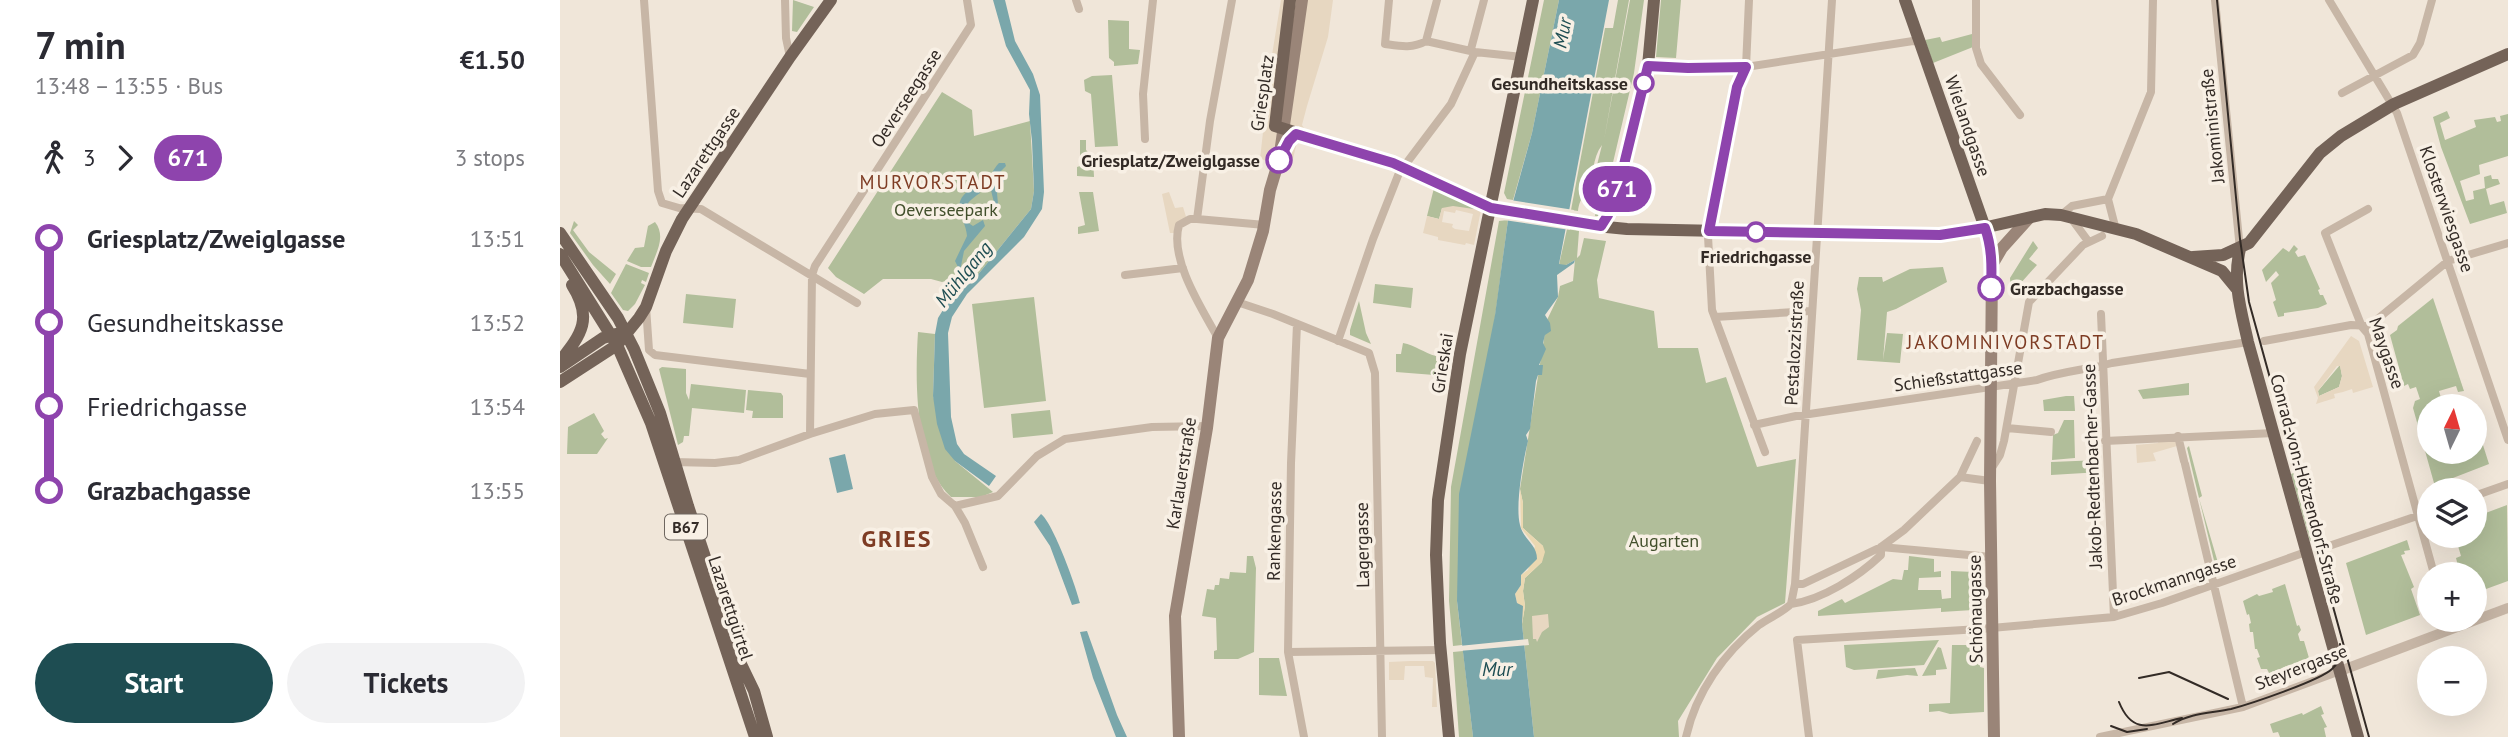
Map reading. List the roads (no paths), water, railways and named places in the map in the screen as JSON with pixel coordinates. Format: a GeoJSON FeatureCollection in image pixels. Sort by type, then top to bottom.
{"type":"FeatureCollection","features":[{"type":"Feature","properties":{"kind":"main road","name":"Lazarettgasse"},"geometry":{"type":"LineString","coordinates":[[627,333],[646,307],[666,251],[688,209],[831,0]]}},
{"type":"Feature","properties":{"kind":"main road","name":"Griesplatz"},"geometry":{"type":"LineString","coordinates":[[1265,225],[1270,190],[1285,130],[1290,0]]}},
{"type":"Feature","properties":{"kind":"main road","name":"Griesplatz"},"geometry":{"type":"LineString","coordinates":[[1270,190],[1285,130],[1302,0]]}},
{"type":"Feature","properties":{"kind":"main road","name":"Grieskai"},"geometry":{"type":"LineString","coordinates":[[1449,737],[1436,555],[1438,500],[1461,354],[1533,0]]}},
{"type":"Feature","properties":{"kind":"main road"},"geometry":{"type":"LineString","coordinates":[[1601,226],[1608,215],[1620,181],[1648,66],[1654,0]]}},
{"type":"Feature","properties":{"kind":"main road","name":"Wielandgasse"},"geometry":{"type":"LineString","coordinates":[[1905,0],[1989,240],[1992,266],[1991,475]]}},
{"type":"Feature","properties":{"kind":"main road"},"geometry":{"type":"LineString","coordinates":[[2189,257],[2209,257],[2240,249],[2249,243],[2319,153],[2341,136],[2394,104],[2508,54]]}},
{"type":"Feature","properties":{"kind":"main road"},"geometry":{"type":"LineString","coordinates":[[1285,130],[1402,167],[1491,208],[1586,225],[1709,231],[1940,235],[2045,214],[2136,234],[2222,271],[2236,288]]}},
{"type":"Feature","properties":{"kind":"main road"},"geometry":{"type":"LineString","coordinates":[[1992,266],[2002,248],[2029,218]]}},
{"type":"Feature","properties":{"kind":"main road","name":"Karlauerstraße"},"geometry":{"type":"LineString","coordinates":[[1179,737],[1175,616],[1208,426],[1218,338],[1253,265],[1265,225]]}},
{"type":"Feature","properties":{"kind":"main road","name":"B67"},"geometry":{"type":"LineString","coordinates":[[560,233],[627,333]]}},
{"type":"Feature","properties":{"kind":"main road","name":"Conrad-von-Hötzendorf-Straße"},"geometry":{"type":"LineString","coordinates":[[2240,249],[2236,265],[2236,288],[2248,342],[2358,737]]}},
{"type":"Feature","properties":{"kind":"main road","name":"B67"},"geometry":{"type":"LineString","coordinates":[[560,254],[614,340]]}},
{"type":"Feature","properties":{"kind":"main road"},"geometry":{"type":"LineString","coordinates":[[560,268],[577,293],[584,312],[581,332],[560,361]]}},
{"type":"Feature","properties":{"kind":"main road"},"geometry":{"type":"LineString","coordinates":[[560,368],[627,333]]}},
{"type":"Feature","properties":{"kind":"main road","name":"Lazarettgürtel"},"geometry":{"type":"LineString","coordinates":[[627,333],[660,413],[740,662],[754,691],[767,737]]}},
{"type":"Feature","properties":{"kind":"main road"},"geometry":{"type":"LineString","coordinates":[[560,382],[600,356],[614,340]]}},
{"type":"Feature","properties":{"kind":"main road","name":"Lazarettgürtel"},"geometry":{"type":"LineString","coordinates":[[614,340],[651,423],[755,737]]}},
{"type":"Feature","properties":{"kind":"main road"},"geometry":{"type":"LineString","coordinates":[[600,356],[612,359],[630,374]]}},
{"type":"Feature","properties":{"kind":"main road","name":"Schönaugasse"},"geometry":{"type":"LineString","coordinates":[[1991,475],[1994,737]]}},
{"type":"Feature","properties":{"kind":"street"},"geometry":{"type":"LineString","coordinates":[[644,0],[662,203],[701,209],[857,303]]}},
{"type":"Feature","properties":{"kind":"street"},"geometry":{"type":"LineString","coordinates":[[785,0],[786,38],[790,57]]}},
{"type":"Feature","properties":{"kind":"street","name":"Oeverseegasse"},"geometry":{"type":"LineString","coordinates":[[810,434],[812,275],[971,25],[967,0]]}},
{"type":"Feature","properties":{"kind":"street"},"geometry":{"type":"LineString","coordinates":[[1145,139],[1143,94],[1153,0]]}},
{"type":"Feature","properties":{"kind":"street"},"geometry":{"type":"LineString","coordinates":[[1197,219],[1210,121],[1232,0]]}},
{"type":"Feature","properties":{"kind":"street"},"geometry":{"type":"LineString","coordinates":[[1389,0],[1385,44],[1407,47],[1426,41],[1522,57]]}},
{"type":"Feature","properties":{"kind":"street"},"geometry":{"type":"LineString","coordinates":[[1426,41],[1437,0]]}},
{"type":"Feature","properties":{"kind":"street"},"geometry":{"type":"LineString","coordinates":[[1237,302],[1338,341],[1373,239],[1402,167],[1451,104],[1473,50],[1484,0]]}},
{"type":"Feature","properties":{"kind":"street","name":"Pestalozzistraße"},"geometry":{"type":"LineString","coordinates":[[1791,604],[1795,584],[1832,0]]}},
{"type":"Feature","properties":{"kind":"street"},"geometry":{"type":"LineString","coordinates":[[1976,0],[1976,48],[1981,64],[2020,115]]}},
{"type":"Feature","properties":{"kind":"street"},"geometry":{"type":"LineString","coordinates":[[2116,230],[2108,199],[2151,92],[2153,0]]}},
{"type":"Feature","properties":{"kind":"street","name":"Jakoministraße"},"geometry":{"type":"LineString","coordinates":[[2215,0],[2240,249]]}},
{"type":"Feature","properties":{"kind":"street","name":"Klosterwiesgasse"},"geometry":{"type":"LineString","coordinates":[[2329,0],[2394,104],[2508,440]]}},
{"type":"Feature","properties":{"kind":"street"},"geometry":{"type":"LineString","coordinates":[[2342,93],[2418,50],[2432,0]]}},
{"type":"Feature","properties":{"kind":"street"},"geometry":{"type":"LineString","coordinates":[[1749,4],[1746,67],[1737,87],[1707,240],[1712,310],[1765,452]]}},
{"type":"Feature","properties":{"kind":"street"},"geometry":{"type":"LineString","coordinates":[[1648,66],[1746,67],[1920,41]]}},
{"type":"Feature","properties":{"kind":"street"},"geometry":{"type":"LineString","coordinates":[[2088,241],[2066,217],[2072,206],[2108,199]]}},
{"type":"Feature","properties":{"kind":"street","name":"Maygasse"},"geometry":{"type":"LineString","coordinates":[[2368,209],[2325,233],[2362,327],[2368,334],[2417,511]]}},
{"type":"Feature","properties":{"kind":"street"},"geometry":{"type":"LineString","coordinates":[[1218,338],[1183,268],[1176,233],[1178,225],[1190,219],[1197,219],[1265,225]]}},
{"type":"Feature","properties":{"kind":"street","name":"Schönaugasse"},"geometry":{"type":"LineString","coordinates":[[1991,475],[2007,428],[2029,302],[2088,241],[2102,236]]}},
{"type":"Feature","properties":{"kind":"street"},"geometry":{"type":"LineString","coordinates":[[2264,341],[2351,325],[2370,325],[2448,261],[2508,243]]}},
{"type":"Feature","properties":{"kind":"street"},"geometry":{"type":"LineString","coordinates":[[1125,275],[1183,268]]}},
{"type":"Feature","properties":{"kind":"street"},"geometry":{"type":"LineString","coordinates":[[646,307],[649,350],[655,355],[810,374]]}},
{"type":"Feature","properties":{"kind":"street"},"geometry":{"type":"LineString","coordinates":[[1715,317],[1811,311]]}},
{"type":"Feature","properties":{"kind":"street","name":"Jakob-Redtenbacher-Gasse"},"geometry":{"type":"LineString","coordinates":[[2101,314],[2114,617]]}},
{"type":"Feature","properties":{"kind":"street","name":"Rankengasse"},"geometry":{"type":"LineString","coordinates":[[1297,324],[1291,463],[1288,652],[1304,737]]}},
{"type":"Feature","properties":{"kind":"street","name":"Lagergasse"},"geometry":{"type":"LineString","coordinates":[[1338,341],[1369,353],[1375,373],[1382,737]]}},
{"type":"Feature","properties":{"kind":"street","name":"Schießstattgasse"},"geometry":{"type":"LineString","coordinates":[[1754,425],[2248,342]]}},
{"type":"Feature","properties":{"kind":"street"},"geometry":{"type":"LineString","coordinates":[[674,462],[715,463],[739,460],[875,414],[914,410],[932,477],[941,494],[955,506],[983,567]]}},
{"type":"Feature","properties":{"kind":"street"},"geometry":{"type":"LineString","coordinates":[[955,506],[998,496],[1037,456],[1065,439],[1152,427],[1208,426]]}},
{"type":"Feature","properties":{"kind":"street"},"geometry":{"type":"LineString","coordinates":[[2007,428],[2051,432]]}},
{"type":"Feature","properties":{"kind":"street"},"geometry":{"type":"LineString","coordinates":[[2105,441],[2274,433]]}},
{"type":"Feature","properties":{"kind":"street"},"geometry":{"type":"LineString","coordinates":[[2178,436],[2243,707]]}},
{"type":"Feature","properties":{"kind":"street"},"geometry":{"type":"LineString","coordinates":[[1795,584],[1803,584],[1881,547],[1932,505],[1960,477],[1977,441]]}},
{"type":"Feature","properties":{"kind":"street"},"geometry":{"type":"LineString","coordinates":[[1960,477],[1991,475]]}},
{"type":"Feature","properties":{"kind":"street"},"geometry":{"type":"LineString","coordinates":[[2487,491],[2508,484]]}},
{"type":"Feature","properties":{"kind":"street"},"geometry":{"type":"LineString","coordinates":[[2320,549],[2417,515]]}},
{"type":"Feature","properties":{"kind":"street"},"geometry":{"type":"LineString","coordinates":[[1881,547],[1991,557]]}},
{"type":"Feature","properties":{"kind":"street"},"geometry":{"type":"LineString","coordinates":[[1686,737],[1690,719],[1717,668],[1759,625],[1785,611],[1791,604],[1805,602],[1857,576],[1881,555],[1881,547]]}},
{"type":"Feature","properties":{"kind":"street","name":"Brockmanngasse"},"geometry":{"type":"LineString","coordinates":[[1809,737],[1797,640],[1992,628],[2114,617],[2306,552]]}},
{"type":"Feature","properties":{"kind":"street","name":"Steyrergasse"},"geometry":{"type":"LineString","coordinates":[[2487,614],[2508,608]]}},
{"type":"Feature","properties":{"kind":"street","name":"Steyrergasse"},"geometry":{"type":"LineString","coordinates":[[2100,737],[2243,707],[2340,671],[2432,632]]}},
{"type":"Feature","properties":{"kind":"street"},"geometry":{"type":"LineString","coordinates":[[1288,652],[1441,650]]}},
{"type":"Feature","properties":{"kind":"water","name":"Mühlgang"},"geometry":{"type":"Polygon","coordinates":[[[993,0],[1005,0],[1015,41],[1033,74],[1040,95],[1044,192],[1042,209],[1024,237],[967,294],[952,317],[948,333],[951,417],[957,444],[964,454],[996,476],[989,486],[955,461],[945,449],[937,424],[933,396],[938,318],[951,297],[972,282],[1031,209],[1034,191],[1030,90],[1006,46],[993,0]]]}},
{"type":"Feature","properties":{"kind":"water","name":"Mur"},"geometry":{"type":"Polygon","coordinates":[[[1559,0],[1609,0],[1559,264],[1566,265],[1575,260],[1557,275],[1558,297],[1545,315],[1551,331],[1545,335],[1543,343],[1546,349],[1539,365],[1543,365],[1542,375],[1538,375],[1536,381],[1519,495],[1520,525],[1535,549],[1537,559],[1521,575],[1521,585],[1515,594],[1517,603],[1523,606],[1522,624],[1534,737],[1473,737],[1457,601],[1459,494],[1495,315],[1508,220],[1532,133],[1559,0]]]}},
{"type":"Feature","properties":{"kind":"water"},"geometry":{"type":"Polygon","coordinates":[[[999,163],[1005,163],[1006,166],[999,173],[1004,181],[997,193],[998,204],[995,207],[991,179],[999,163]]]}},
{"type":"Feature","properties":{"kind":"water"},"geometry":{"type":"Polygon","coordinates":[[[971,189],[979,189],[980,193],[966,207],[964,220],[973,226],[983,220],[985,226],[964,251],[960,271],[955,261],[967,236],[959,206],[964,195],[971,189]]]}},
{"type":"Feature","properties":{"kind":"water"},"geometry":{"type":"Polygon","coordinates":[[[845,454],[853,489],[837,493],[829,458],[845,454]]]}},
{"type":"Feature","properties":{"kind":"water"},"geometry":{"type":"Polygon","coordinates":[[[1041,514],[1058,542],[1080,603],[1072,605],[1050,546],[1034,522],[1041,514]]]}},
{"type":"Feature","properties":{"kind":"water"},"geometry":{"type":"Polygon","coordinates":[[[1087,631],[1127,737],[1116,737],[1093,678],[1080,632],[1087,631]]]}},
{"type":"Feature","properties":{"kind":"tram line"},"geometry":{"type":"LineString","coordinates":[[2217,0],[2240,239],[2249,302],[2369,737]]}},
{"type":"Feature","properties":{"kind":"tram line"},"geometry":{"type":"LineString","coordinates":[[2173,724],[2193,715],[2231,709],[2313,680],[2334,667],[2339,658],[2340,644]]}},
{"type":"Feature","properties":{"kind":"tram line"},"geometry":{"type":"LineString","coordinates":[[2139,678],[2169,672],[2228,699]]}},
{"type":"Feature","properties":{"kind":"tram line"},"geometry":{"type":"LineString","coordinates":[[2119,702],[2125,713],[2137,724],[2153,725],[2182,718]]}},
{"type":"Feature","properties":{"kind":"tram line"},"geometry":{"type":"LineString","coordinates":[[2111,726],[2127,732],[2147,729]]}},
{"type":"Feature","properties":{"kind":"place","name":"Gesundheitskasse"},"geometry":{"type":"Point","coordinates":[1644,83]}},
{"type":"Feature","properties":{"kind":"place","name":"Griesplatz/Zweiglgasse"},"geometry":{"type":"Point","coordinates":[1279,160]}},
{"type":"Feature","properties":{"kind":"place","name":"Friedrichgasse"},"geometry":{"type":"Point","coordinates":[1756,232]}},
{"type":"Feature","properties":{"kind":"place","name":"Grazbachgasse"},"geometry":{"type":"Point","coordinates":[1991,288]}},
{"type":"Feature","properties":{"kind":"district","name":"MURVORSTADT"},"geometry":{"type":"Point","coordinates":[933,182]}},
{"type":"Feature","properties":{"kind":"district","name":"JAKOMINIVORSTADT"},"geometry":{"type":"Point","coordinates":[2006,342]}},
{"type":"Feature","properties":{"kind":"district","name":"GRIES"},"geometry":{"type":"Point","coordinates":[897,538]}},
{"type":"Feature","properties":{"kind":"park label","name":"Oeverseepark"},"geometry":{"type":"Point","coordinates":[946,209]}},
{"type":"Feature","properties":{"kind":"park label","name":"Augarten"},"geometry":{"type":"Point","coordinates":[1664,540]}}]}
